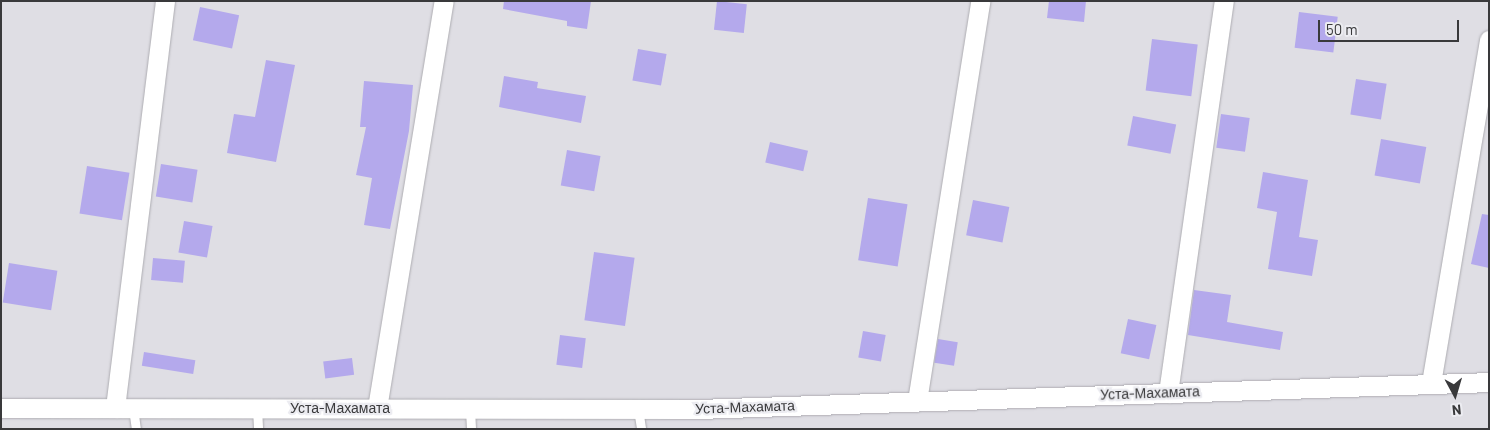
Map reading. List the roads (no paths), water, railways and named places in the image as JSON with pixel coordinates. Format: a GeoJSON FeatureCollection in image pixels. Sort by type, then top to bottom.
{"type":"FeatureCollection","features":[{"type":"Feature","properties":{"kind":"street"},"geometry":{"type":"LineString","coordinates":[[124,408],[165,1]]}},
{"type":"Feature","properties":{"kind":"street"},"geometry":{"type":"LineString","coordinates":[[377,408],[444,1]]}},
{"type":"Feature","properties":{"kind":"street"},"geometry":{"type":"LineString","coordinates":[[917,401],[980,1]]}},
{"type":"Feature","properties":{"kind":"street"},"geometry":{"type":"LineString","coordinates":[[1168,393],[1224,1]]}},
{"type":"Feature","properties":{"kind":"street"},"geometry":{"type":"LineString","coordinates":[[1431,383],[1489,40]]}},
{"type":"Feature","properties":{"kind":"street","name":"Уста-Махамата"},"geometry":{"type":"LineString","coordinates":[[1,408],[638,409],[1489,382]]}},
{"type":"Feature","properties":{"kind":"lane"},"geometry":{"type":"LineString","coordinates":[[124,408],[136,429]]}},
{"type":"Feature","properties":{"kind":"lane"},"geometry":{"type":"LineString","coordinates":[[257,408],[258,429]]}},
{"type":"Feature","properties":{"kind":"lane"},"geometry":{"type":"LineString","coordinates":[[470,409],[471,429]]}},
{"type":"Feature","properties":{"kind":"lane"},"geometry":{"type":"LineString","coordinates":[[638,409],[641,429]]}}]}
